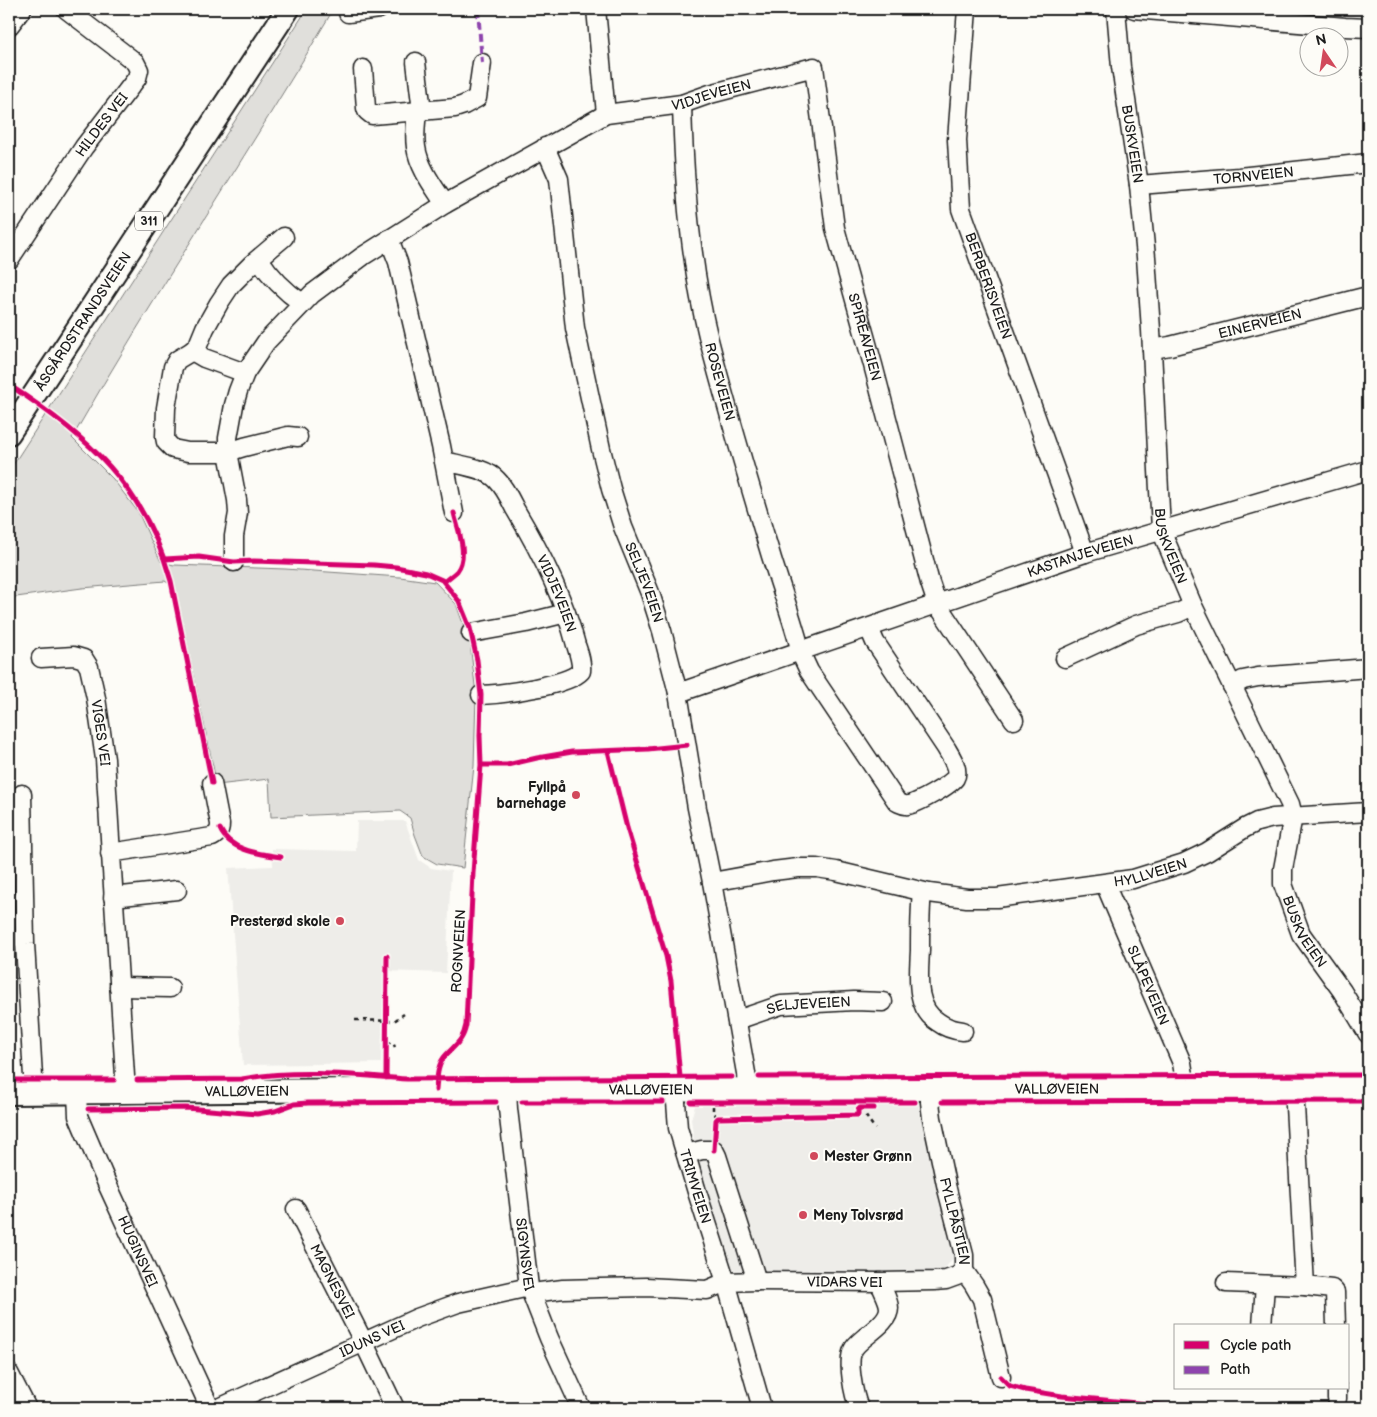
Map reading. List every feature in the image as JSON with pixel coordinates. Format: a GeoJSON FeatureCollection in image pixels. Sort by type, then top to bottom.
{"type":"FeatureCollection","features":[{"type":"Feature","properties":{"kind":"main road","name":"ÅSGÅRDSTRANDSVEIEN"},"geometry":{"type":"LineString","coordinates":[[9,433],[288,9]]}},
{"type":"Feature","properties":{"kind":"main road","name":"VALLØVEIEN"},"geometry":{"type":"LineString","coordinates":[[9,1093],[675,1089],[1368,1088]]}},
{"type":"Feature","properties":{"kind":"street"},"geometry":{"type":"LineString","coordinates":[[9,26],[22,9]]}},
{"type":"Feature","properties":{"kind":"street","name":"HILDES VEI"},"geometry":{"type":"LineString","coordinates":[[9,260],[84,147],[137,78],[139,70],[135,62],[66,9]]}},
{"type":"Feature","properties":{"kind":"street"},"geometry":{"type":"LineString","coordinates":[[348,13],[379,9]]}},
{"type":"Feature","properties":{"kind":"street"},"geometry":{"type":"LineString","coordinates":[[596,9],[606,114]]}},
{"type":"Feature","properties":{"kind":"street","name":"BERBERISVEIEN"},"geometry":{"type":"LineString","coordinates":[[967,9],[957,140],[962,209],[1085,553]]}},
{"type":"Feature","properties":{"kind":"street","name":"BUSKVEIEN"},"geometry":{"type":"LineString","coordinates":[[1116,9],[1122,67],[1139,185],[1147,266],[1161,530],[1193,606],[1290,804],[1293,816],[1283,869],[1283,884],[1301,934],[1342,991],[1368,1034]]}},
{"type":"Feature","properties":{"kind":"street"},"geometry":{"type":"LineString","coordinates":[[1134,9],[1368,28]]}},
{"type":"Feature","properties":{"kind":"street"},"geometry":{"type":"LineString","coordinates":[[416,62],[419,111],[415,136],[416,149],[419,161],[445,204]]}},
{"type":"Feature","properties":{"kind":"street"},"geometry":{"type":"LineString","coordinates":[[362,69],[366,108],[370,114],[455,108],[464,105],[477,98],[482,62]]}},
{"type":"Feature","properties":{"kind":"street","name":"VIDJEVEIEN"},"geometry":{"type":"LineString","coordinates":[[234,562],[234,536],[238,513],[228,452],[228,438],[234,405],[245,373],[266,342],[312,294],[363,256],[445,204],[606,114],[682,104],[710,94],[814,67]]}},
{"type":"Feature","properties":{"kind":"street","name":"SPIREAVEIEN"},"geometry":{"type":"LineString","coordinates":[[814,67],[835,228],[937,604]]}},
{"type":"Feature","properties":{"kind":"street","name":"ROSEVEIEN"},"geometry":{"type":"LineString","coordinates":[[682,104],[689,225],[696,279],[707,331],[759,514],[801,651]]}},
{"type":"Feature","properties":{"kind":"street","name":"SELJEVEIEN"},"geometry":{"type":"LineString","coordinates":[[545,147],[559,179],[575,328],[601,450],[623,527],[656,612],[678,693],[697,808],[737,1020],[747,1089]]}},
{"type":"Feature","properties":{"kind":"street","name":"TORNVEIEN"},"geometry":{"type":"LineString","coordinates":[[1139,185],[1368,163]]}},
{"type":"Feature","properties":{"kind":"street"},"geometry":{"type":"LineString","coordinates":[[284,237],[231,285],[205,328],[198,346],[177,360],[173,366],[166,408],[165,437],[166,442],[173,449],[188,452],[228,452],[288,436],[298,437]]}},
{"type":"Feature","properties":{"kind":"street"},"geometry":{"type":"LineString","coordinates":[[389,239],[398,262],[444,461],[454,513]]}},
{"type":"Feature","properties":{"kind":"street"},"geometry":{"type":"LineString","coordinates":[[259,259],[263,266],[302,304]]}},
{"type":"Feature","properties":{"kind":"street","name":"EINERVEIEN"},"geometry":{"type":"LineString","coordinates":[[1152,348],[1170,346],[1368,296]]}},
{"type":"Feature","properties":{"kind":"street"},"geometry":{"type":"LineString","coordinates":[[192,351],[204,358],[245,373]]}},
{"type":"Feature","properties":{"kind":"street","name":"VIDJEVEIEN"},"geometry":{"type":"LineString","coordinates":[[444,461],[477,469],[497,479],[529,532],[555,587],[566,613],[582,665],[581,671],[573,678],[501,694],[481,695]]}},
{"type":"Feature","properties":{"kind":"street","name":"KASTANJEVEIEN"},"geometry":{"type":"LineString","coordinates":[[678,693],[1085,553],[1368,470]]}},
{"type":"Feature","properties":{"kind":"street"},"geometry":{"type":"LineString","coordinates":[[937,604],[1014,720]]}},
{"type":"Feature","properties":{"kind":"street"},"geometry":{"type":"LineString","coordinates":[[1065,658],[1136,625],[1178,613],[1193,606]]}},
{"type":"Feature","properties":{"kind":"street"},"geometry":{"type":"LineString","coordinates":[[471,633],[566,613]]}},
{"type":"Feature","properties":{"kind":"street"},"geometry":{"type":"LineString","coordinates":[[801,651],[809,671],[897,802],[905,806],[910,805],[924,799],[950,782],[955,778],[956,770],[951,756],[880,650],[869,628]]}},
{"type":"Feature","properties":{"kind":"street","name":"VIGES VEI"},"geometry":{"type":"LineString","coordinates":[[41,658],[74,656],[84,659],[89,667],[96,698],[105,759],[126,1092]]}},
{"type":"Feature","properties":{"kind":"street"},"geometry":{"type":"LineString","coordinates":[[1232,686],[1243,680],[1258,676],[1368,668]]}},
{"type":"Feature","properties":{"kind":"street"},"geometry":{"type":"LineString","coordinates":[[110,853],[217,834],[220,824],[212,783]]}},
{"type":"Feature","properties":{"kind":"street"},"geometry":{"type":"LineString","coordinates":[[22,794],[25,944],[34,1093]]}},
{"type":"Feature","properties":{"kind":"street","name":"HYLLVEIEN"},"geometry":{"type":"LineString","coordinates":[[712,882],[772,870],[817,868],[922,892],[968,898],[997,898],[1133,879],[1184,863],[1207,852],[1256,822],[1272,818],[1368,812]]}},
{"type":"Feature","properties":{"kind":"street","name":"SLÅPEVEIEN"},"geometry":{"type":"LineString","coordinates":[[1105,884],[1182,1063],[1185,1088]]}},
{"type":"Feature","properties":{"kind":"street"},"geometry":{"type":"LineString","coordinates":[[113,897],[178,890]]}},
{"type":"Feature","properties":{"kind":"street"},"geometry":{"type":"LineString","coordinates":[[922,892],[919,976],[921,1000],[931,1018],[952,1030],[963,1031]]}},
{"type":"Feature","properties":{"kind":"street"},"geometry":{"type":"LineString","coordinates":[[119,987],[170,988]]}},
{"type":"Feature","properties":{"kind":"street","name":"SELJEVEIEN"},"geometry":{"type":"LineString","coordinates":[[737,1020],[782,1005],[854,1001],[882,1002]]}},
{"type":"Feature","properties":{"kind":"street"},"geometry":{"type":"LineString","coordinates":[[1294,1088],[1305,1286]]}},
{"type":"Feature","properties":{"kind":"street","name":"TRIMVEIEN"},"geometry":{"type":"LineString","coordinates":[[675,1089],[678,1128],[726,1282],[762,1408]]}},
{"type":"Feature","properties":{"kind":"street","name":"FYLLPÅSTIEN"},"geometry":{"type":"LineString","coordinates":[[930,1089],[932,1118],[964,1255],[964,1271],[982,1299],[1001,1377]]}},
{"type":"Feature","properties":{"kind":"street","name":"SIGYNSVEI"},"geometry":{"type":"LineString","coordinates":[[508,1090],[508,1108],[531,1290],[549,1338],[581,1408]]}},
{"type":"Feature","properties":{"kind":"street","name":"HUGINSVEI"},"geometry":{"type":"LineString","coordinates":[[77,1092],[78,1116],[210,1408]]}},
{"type":"Feature","properties":{"kind":"street"},"geometry":{"type":"LineString","coordinates":[[686,1154],[702,1150],[714,1150],[757,1281]]}},
{"type":"Feature","properties":{"kind":"street","name":"MAGNESVEI"},"geometry":{"type":"LineString","coordinates":[[296,1209],[395,1408]]}},
{"type":"Feature","properties":{"kind":"street"},"geometry":{"type":"LineString","coordinates":[[880,1282],[946,1280],[964,1271]]}},
{"type":"Feature","properties":{"kind":"street"},"geometry":{"type":"LineString","coordinates":[[531,1290],[646,1287],[707,1290],[726,1282]]}},
{"type":"Feature","properties":{"kind":"street","name":"VIDARS VEI"},"geometry":{"type":"LineString","coordinates":[[726,1282],[880,1282],[888,1304],[888,1313],[882,1322],[852,1350],[850,1361],[850,1369],[859,1408]]}},
{"type":"Feature","properties":{"kind":"street"},"geometry":{"type":"LineString","coordinates":[[1226,1283],[1305,1286],[1334,1290],[1336,1324]]}},
{"type":"Feature","properties":{"kind":"street"},"geometry":{"type":"LineString","coordinates":[[1262,1324],[1265,1285]]}},
{"type":"Feature","properties":{"kind":"street","name":"IDUNS VEI"},"geometry":{"type":"LineString","coordinates":[[220,1408],[417,1318],[458,1303],[518,1288],[531,1290]]}},
{"type":"Feature","properties":{"kind":"street"},"geometry":{"type":"LineString","coordinates":[[9,1372],[27,1408]]}},
{"type":"Feature","properties":{"kind":"path"},"geometry":{"type":"LineString","coordinates":[[387,1012],[387,1028]]}},
{"type":"Feature","properties":{"kind":"path"},"geometry":{"type":"LineString","coordinates":[[355,1020],[394,1021],[404,1014]]}},
{"type":"Feature","properties":{"kind":"path"},"geometry":{"type":"LineString","coordinates":[[387,1036],[387,1046],[393,1043],[395,1047]]}},
{"type":"Feature","properties":{"kind":"path"},"geometry":{"type":"LineString","coordinates":[[858,1115],[860,1108]]}},
{"type":"Feature","properties":{"kind":"path"},"geometry":{"type":"LineString","coordinates":[[713,1113],[717,1119],[727,1118]]}},
{"type":"Feature","properties":{"kind":"path"},"geometry":{"type":"LineString","coordinates":[[849,1115],[865,1115],[876,1128]]}},
{"type":"Feature","properties":{"kind":"shaded area"},"geometry":{"type":"Polygon","coordinates":[[[307,9],[333,10],[136,330],[72,438],[113,479],[138,512],[161,562],[174,565],[285,569],[400,577],[435,582],[456,604],[470,643],[476,694],[474,766],[463,868],[437,864],[423,856],[410,818],[400,811],[271,817],[269,779],[217,785],[175,588],[165,581],[82,588],[9,598],[9,471],[307,9]]]}},
{"type":"Feature","properties":{"kind":"shaded area","name":"Presterød skole"},"geometry":{"type":"Polygon","coordinates":[[[357,821],[405,821],[419,860],[431,868],[451,871],[446,973],[384,971],[381,1063],[243,1065],[228,868],[273,866],[272,849],[356,851],[357,821]]]}},
{"type":"Feature","properties":{"kind":"shaded area"},"geometry":{"type":"Polygon","coordinates":[[[919,1105],[955,1257],[940,1273],[738,1274],[728,1264],[697,1165],[691,1119],[695,1106],[919,1105]]]}},
{"type":"Feature","properties":{"kind":"marked path"},"geometry":{"type":"LineString","coordinates":[[478,9],[482,63]]}},
{"type":"Feature","properties":{"kind":"cycle path"},"geometry":{"type":"LineString","coordinates":[[9,385],[38,404],[88,445],[110,467],[129,491],[146,518],[160,548],[171,581],[212,783]]}},
{"type":"Feature","properties":{"kind":"cycle path"},"geometry":{"type":"LineString","coordinates":[[445,581],[457,571],[462,558],[461,542],[454,513]]}},
{"type":"Feature","properties":{"kind":"cycle path","name":"ROGNVEIEN"},"geometry":{"type":"LineString","coordinates":[[165,559],[199,557],[234,562],[254,561],[396,567],[426,573],[442,580],[459,601],[470,628],[477,660],[481,695],[481,765],[473,873],[466,1025],[461,1039],[441,1063],[436,1090]]}},
{"type":"Feature","properties":{"kind":"cycle path"},"geometry":{"type":"LineString","coordinates":[[481,765],[507,765],[572,752],[648,749],[687,745]]}},
{"type":"Feature","properties":{"kind":"cycle path"},"geometry":{"type":"LineString","coordinates":[[608,751],[627,828],[666,956],[671,981],[680,1077]]}},
{"type":"Feature","properties":{"kind":"cycle path"},"geometry":{"type":"LineString","coordinates":[[220,829],[238,847],[255,853],[281,857]]}},
{"type":"Feature","properties":{"kind":"cycle path"},"geometry":{"type":"LineString","coordinates":[[386,1078],[387,956]]}},
{"type":"Feature","properties":{"kind":"cycle path"},"geometry":{"type":"LineString","coordinates":[[137,1080],[242,1079],[282,1074],[345,1075],[407,1079],[732,1077]]}},
{"type":"Feature","properties":{"kind":"cycle path"},"geometry":{"type":"LineString","coordinates":[[759,1077],[1368,1075]]}},
{"type":"Feature","properties":{"kind":"cycle path"},"geometry":{"type":"LineString","coordinates":[[9,1080],[114,1080]]}},
{"type":"Feature","properties":{"kind":"cycle path"},"geometry":{"type":"LineString","coordinates":[[942,1102],[1368,1101]]}},
{"type":"Feature","properties":{"kind":"cycle path"},"geometry":{"type":"LineString","coordinates":[[88,1109],[186,1108],[257,1114],[275,1111],[294,1104],[308,1103],[496,1102]]}},
{"type":"Feature","properties":{"kind":"cycle path"},"geometry":{"type":"LineString","coordinates":[[522,1102],[663,1102]]}},
{"type":"Feature","properties":{"kind":"cycle path"},"geometry":{"type":"LineString","coordinates":[[691,1102],[915,1102]]}},
{"type":"Feature","properties":{"kind":"cycle path"},"geometry":{"type":"LineString","coordinates":[[714,1150],[716,1120],[718,1118],[858,1115],[860,1108],[874,1108]]}},
{"type":"Feature","properties":{"kind":"cycle path"},"geometry":{"type":"LineString","coordinates":[[1001,1377],[1010,1386],[1025,1390],[1062,1396],[1190,1408]]}},
{"type":"Feature","properties":{"kind":"place","name":"Fyllpå barnehage"},"geometry":{"type":"Point","coordinates":[576,795]}},
{"type":"Feature","properties":{"kind":"place","name":"Presterød skole"},"geometry":{"type":"Point","coordinates":[340,921]}},
{"type":"Feature","properties":{"kind":"place","name":"Mester Grønn"},"geometry":{"type":"Point","coordinates":[814,1156]}},
{"type":"Feature","properties":{"kind":"place","name":"Meny Tolvsrød"},"geometry":{"type":"Point","coordinates":[803,1215]}}]}
